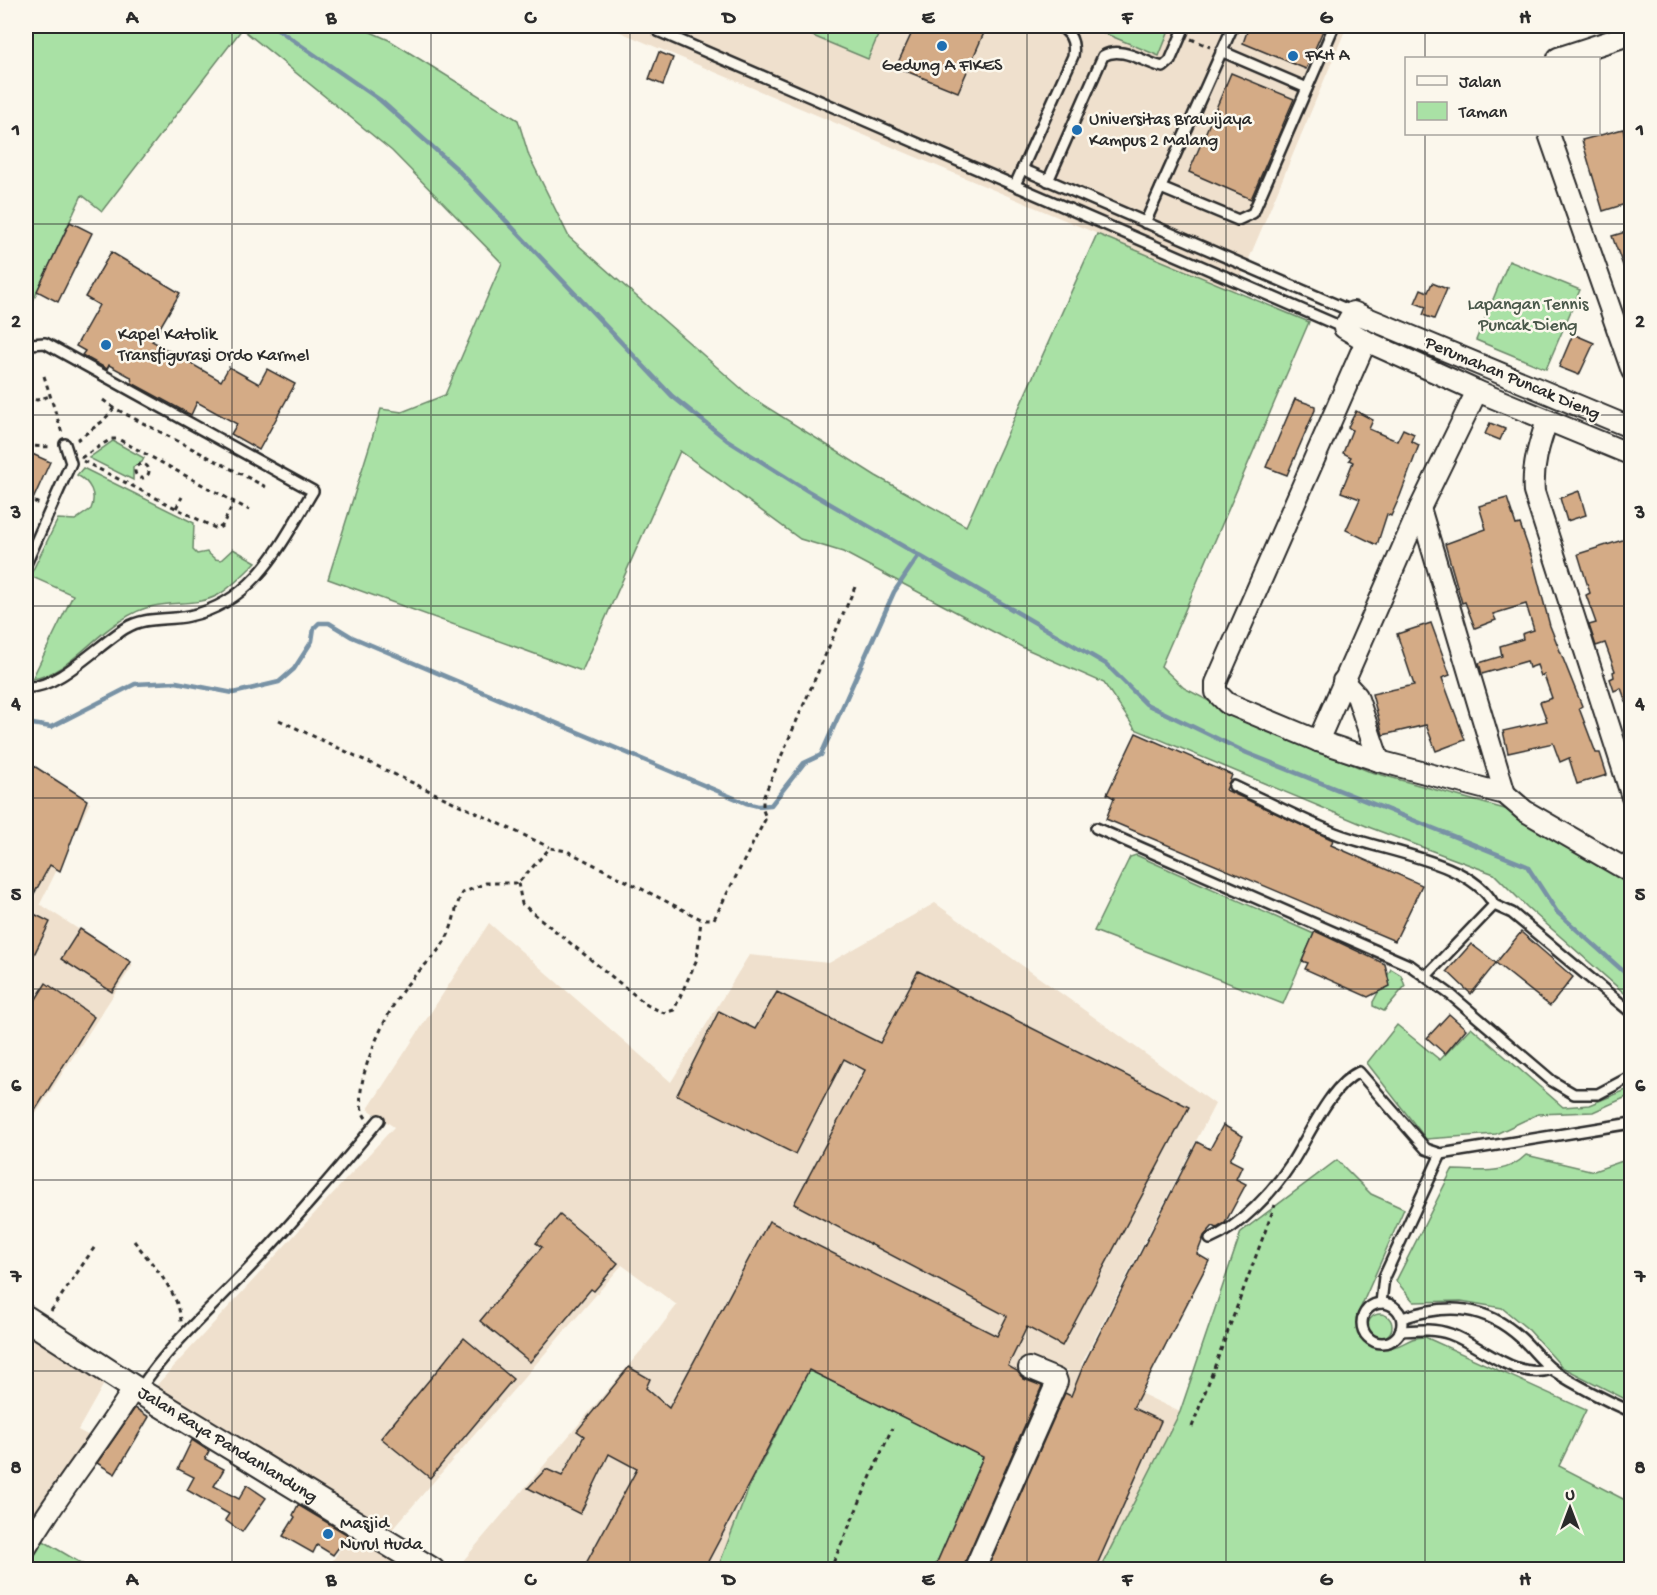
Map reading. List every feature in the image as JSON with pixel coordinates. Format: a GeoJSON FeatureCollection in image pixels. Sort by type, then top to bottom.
{"type":"FeatureCollection","features":[{"type":"Feature","properties":{"kind":"street"},"geometry":{"type":"LineString","coordinates":[[1561,57],[1632,34]]}},
{"type":"Feature","properties":{"kind":"street"},"geometry":{"type":"LineString","coordinates":[[1549,135],[1632,371]]}},
{"type":"Feature","properties":{"kind":"street"},"geometry":{"type":"LineString","coordinates":[[1349,320],[1366,341],[1477,391],[1632,455]]}},
{"type":"Feature","properties":{"kind":"street","name":"Perumahan Puncak Dieng"},"geometry":{"type":"LineString","coordinates":[[1349,320],[1394,329],[1632,428]]}},
{"type":"Feature","properties":{"kind":"street"},"geometry":{"type":"LineString","coordinates":[[1366,341],[1215,688],[1222,700],[1318,741],[1379,761],[1505,794],[1526,811],[1632,873]]}},
{"type":"Feature","properties":{"kind":"street"},"geometry":{"type":"LineString","coordinates":[[1318,741],[1420,508],[1477,391]]}},
{"type":"Feature","properties":{"kind":"street"},"geometry":{"type":"LineString","coordinates":[[1547,421],[1536,456],[1534,492],[1632,797]]}},
{"type":"Feature","properties":{"kind":"street"},"geometry":{"type":"LineString","coordinates":[[1420,508],[1505,794]]}},
{"type":"Feature","properties":{"kind":"street"},"geometry":{"type":"LineString","coordinates":[[1343,681],[1356,696],[1379,761]]}},
{"type":"Feature","properties":{"kind":"street","name":"Jalan Raya Pandanlandung"},"geometry":{"type":"LineString","coordinates":[[33,1323],[136,1390],[432,1569]]}},
{"type":"Feature","properties":{"kind":"street"},"geometry":{"type":"LineString","coordinates":[[974,1569],[1057,1382],[1056,1379],[1029,1368]]}},
{"type":"Feature","properties":{"kind":"street"},"geometry":{"type":"LineString","coordinates":[[26,1548],[79,1466],[110,1428],[136,1390]]}},
{"type":"Feature","properties":{"kind":"lane"},"geometry":{"type":"LineString","coordinates":[[1015,185],[1073,56],[1072,40],[1064,28],[1058,26]]}},
{"type":"Feature","properties":{"kind":"lane"},"geometry":{"type":"LineString","coordinates":[[1048,181],[1099,61],[1109,52],[1123,53],[1163,67],[1170,61],[1185,26]]}},
{"type":"Feature","properties":{"kind":"lane"},"geometry":{"type":"LineString","coordinates":[[1145,223],[1233,26]]}},
{"type":"Feature","properties":{"kind":"lane"},"geometry":{"type":"LineString","coordinates":[[1161,188],[1238,220],[1253,213],[1334,26]]}},
{"type":"Feature","properties":{"kind":"lane"},"geometry":{"type":"LineString","coordinates":[[658,31],[1015,185],[1349,320]]}},
{"type":"Feature","properties":{"kind":"lane"},"geometry":{"type":"LineString","coordinates":[[1221,51],[1307,88]]}},
{"type":"Feature","properties":{"kind":"lane"},"geometry":{"type":"LineString","coordinates":[[1023,169],[1145,223],[1349,320]]}},
{"type":"Feature","properties":{"kind":"lane"},"geometry":{"type":"LineString","coordinates":[[26,353],[30,344],[45,343],[313,490],[274,557],[254,580],[224,605],[188,617],[153,619],[130,625],[55,681],[26,687]]}},
{"type":"Feature","properties":{"kind":"lane"},"geometry":{"type":"LineString","coordinates":[[26,564],[71,463],[65,444]]}},
{"type":"Feature","properties":{"kind":"lane"},"geometry":{"type":"LineString","coordinates":[[1234,786],[1337,834],[1452,871],[1480,886],[1494,905],[1512,913],[1632,1013]]}},
{"type":"Feature","properties":{"kind":"lane"},"geometry":{"type":"LineString","coordinates":[[1096,828],[1411,966],[1552,1081],[1574,1094],[1598,1094],[1632,1076]]}},
{"type":"Feature","properties":{"kind":"lane"},"geometry":{"type":"LineString","coordinates":[[1426,976],[1494,905]]}},
{"type":"Feature","properties":{"kind":"lane"},"geometry":{"type":"LineString","coordinates":[[1210,1239],[1224,1233],[1240,1221],[1269,1192],[1290,1167],[1345,1081],[1359,1072],[1426,1149],[1441,1154],[1632,1123]]}},
{"type":"Feature","properties":{"kind":"lane"},"geometry":{"type":"LineString","coordinates":[[136,1390],[176,1343],[264,1252],[376,1123]]}},
{"type":"Feature","properties":{"kind":"lane"},"geometry":{"type":"LineString","coordinates":[[1381,1303],[1384,1277],[1441,1154]]}},
{"type":"Feature","properties":{"kind":"lane"},"geometry":{"type":"LineString","coordinates":[[1400,1331],[1402,1318],[1394,1307],[1381,1303],[1369,1307],[1362,1318],[1367,1336],[1385,1342],[1400,1331],[1433,1329],[1452,1334],[1501,1360],[1528,1371],[1541,1372],[1552,1369]]}},
{"type":"Feature","properties":{"kind":"lane"},"geometry":{"type":"LineString","coordinates":[[1402,1318],[1440,1310],[1484,1313],[1501,1321],[1552,1369],[1585,1390],[1632,1412]]}},
{"type":"Feature","properties":{"kind":"path"},"geometry":{"type":"LineString","coordinates":[[1181,36],[1221,51]]}},
{"type":"Feature","properties":{"kind":"path"},"geometry":{"type":"LineString","coordinates":[[44,376],[62,433]]}},
{"type":"Feature","properties":{"kind":"path"},"geometry":{"type":"LineString","coordinates":[[26,398],[37,400],[51,396]]}},
{"type":"Feature","properties":{"kind":"path"},"geometry":{"type":"LineString","coordinates":[[103,400],[114,408],[266,487]]}},
{"type":"Feature","properties":{"kind":"path"},"geometry":{"type":"LineString","coordinates":[[26,446],[45,448],[65,444],[85,435],[114,408]]}},
{"type":"Feature","properties":{"kind":"path"},"geometry":{"type":"LineString","coordinates":[[234,502],[222,526],[217,529],[79,459],[111,439],[118,439],[249,510]]}},
{"type":"Feature","properties":{"kind":"path"},"geometry":{"type":"LineString","coordinates":[[139,478],[135,473],[135,468],[145,465],[150,457]]}},
{"type":"Feature","properties":{"kind":"path"},"geometry":{"type":"LineString","coordinates":[[134,487],[139,478],[148,475],[145,465]]}},
{"type":"Feature","properties":{"kind":"path"},"geometry":{"type":"LineString","coordinates":[[176,508],[182,497]]}},
{"type":"Feature","properties":{"kind":"path"},"geometry":{"type":"LineString","coordinates":[[279,720],[550,848],[567,851],[701,919],[714,919],[766,818],[763,798],[855,587]]}},
{"type":"Feature","properties":{"kind":"path"},"geometry":{"type":"LineString","coordinates":[[376,1123],[363,1114],[360,1093],[368,1061],[403,989],[448,936],[454,909],[462,893],[486,883],[518,883],[550,848]]}},
{"type":"Feature","properties":{"kind":"path"},"geometry":{"type":"LineString","coordinates":[[518,883],[522,904],[647,1005],[664,1013],[674,1010],[697,959],[701,919]]}},
{"type":"Feature","properties":{"kind":"path"},"geometry":{"type":"LineString","coordinates":[[1192,1427],[1276,1204]]}},
{"type":"Feature","properties":{"kind":"path"},"geometry":{"type":"LineString","coordinates":[[134,1241],[158,1272],[181,1309],[181,1329],[176,1343]]}},
{"type":"Feature","properties":{"kind":"path"},"geometry":{"type":"LineString","coordinates":[[33,1323],[96,1245]]}},
{"type":"Feature","properties":{"kind":"path"},"geometry":{"type":"LineString","coordinates":[[830,1569],[892,1428]]}},
{"type":"Feature","properties":{"kind":"shaded area","name":"Universitas Brawijaya Kampus 2 Malang"},"geometry":{"type":"Polygon","coordinates":[[[606,26],[1347,26],[1235,292],[606,26]]]}},
{"type":"Feature","properties":{"kind":"shaded area"},"geometry":{"type":"Polygon","coordinates":[[[26,771],[90,803],[40,904],[133,965],[26,1129],[26,771]]]}},
{"type":"Feature","properties":{"kind":"shaded area"},"geometry":{"type":"Polygon","coordinates":[[[935,903],[1215,1104],[1081,1365],[1180,1412],[1100,1569],[979,1569],[1069,1371],[1027,1360],[983,1457],[809,1370],[750,1485],[717,1569],[457,1568],[656,1333],[677,1305],[622,1265],[390,1532],[290,1467],[155,1387],[394,1127],[368,1109],[489,923],[671,1082],[749,955],[829,963],[935,903]]]}},
{"type":"Feature","properties":{"kind":"shaded area"},"geometry":{"type":"Polygon","coordinates":[[[26,1332],[105,1382],[78,1430],[97,1440],[26,1544],[26,1332]]]}},
{"type":"Feature","properties":{"kind":"shaded area"},"geometry":{"type":"Polygon","coordinates":[[[351,1531],[413,1570],[327,1570],[351,1531]]]}},
{"type":"Feature","properties":{"kind":"green space"},"geometry":{"type":"Polygon","coordinates":[[[26,26],[357,26],[389,40],[518,120],[529,156],[569,237],[751,397],[876,476],[966,526],[1097,234],[1309,322],[1161,666],[1184,688],[1245,720],[1368,771],[1512,811],[1631,885],[1631,999],[1527,907],[1494,874],[1371,828],[1135,729],[1104,683],[1022,647],[843,552],[800,539],[680,451],[582,671],[328,579],[381,409],[402,412],[445,395],[502,263],[392,151],[242,29],[102,211],[82,195],[26,316],[26,26]]]}},
{"type":"Feature","properties":{"kind":"green space"},"geometry":{"type":"Polygon","coordinates":[[[789,26],[882,26],[868,59],[789,26]]]}},
{"type":"Feature","properties":{"kind":"green space"},"geometry":{"type":"Polygon","coordinates":[[[1087,26],[1171,26],[1159,56],[1087,26]]]}},
{"type":"Feature","properties":{"kind":"green space","name":"Lapangan Tennis Puncak Dieng"},"geometry":{"type":"Polygon","coordinates":[[[1509,261],[1580,290],[1546,369],[1476,340],[1509,261]]]}},
{"type":"Feature","properties":{"kind":"green space"},"geometry":{"type":"Polygon","coordinates":[[[113,441],[144,458],[142,462],[133,467],[133,480],[89,458],[113,441]]]}},
{"type":"Feature","properties":{"kind":"green space"},"geometry":{"type":"Polygon","coordinates":[[[83,468],[194,523],[193,550],[197,554],[207,552],[215,559],[221,560],[233,549],[256,562],[218,595],[203,601],[149,607],[136,612],[109,628],[67,663],[45,676],[32,679],[73,595],[30,576],[58,519],[75,520],[91,509],[93,493],[86,481],[77,475],[83,468]]]}},
{"type":"Feature","properties":{"kind":"green space"},"geometry":{"type":"Polygon","coordinates":[[[1136,855],[1314,934],[1283,1004],[1094,931],[1130,857],[1136,855]]]}},
{"type":"Feature","properties":{"kind":"green space"},"geometry":{"type":"Polygon","coordinates":[[[1391,969],[1401,975],[1405,986],[1384,1011],[1373,1006],[1373,1002],[1391,969]]]}},
{"type":"Feature","properties":{"kind":"green space"},"geometry":{"type":"Polygon","coordinates":[[[1397,1025],[1440,1060],[1471,1027],[1563,1107],[1589,1105],[1631,1088],[1631,1095],[1593,1112],[1538,1114],[1496,1134],[1426,1139],[1367,1063],[1397,1025]]]}},
{"type":"Feature","properties":{"kind":"green space"},"geometry":{"type":"Polygon","coordinates":[[[1526,1155],[1594,1171],[1631,1158],[1631,1402],[1562,1367],[1529,1330],[1502,1308],[1461,1301],[1414,1302],[1396,1281],[1452,1170],[1501,1169],[1518,1162],[1526,1155]]]}},
{"type":"Feature","properties":{"kind":"green space"},"geometry":{"type":"Polygon","coordinates":[[[1337,1160],[1371,1194],[1404,1209],[1357,1316],[1361,1337],[1373,1344],[1390,1347],[1414,1338],[1425,1337],[1586,1410],[1559,1466],[1631,1503],[1631,1569],[1100,1569],[1180,1412],[1241,1232],[1337,1160]]]}},
{"type":"Feature","properties":{"kind":"green space"},"geometry":{"type":"Polygon","coordinates":[[[1380,1314],[1385,1315],[1391,1321],[1391,1331],[1385,1337],[1380,1338],[1375,1337],[1369,1331],[1368,1326],[1369,1321],[1375,1315],[1380,1314]]]}},
{"type":"Feature","properties":{"kind":"green space"},"geometry":{"type":"Polygon","coordinates":[[[809,1370],[983,1457],[934,1569],[717,1570],[750,1485],[809,1370]]]}},
{"type":"Feature","properties":{"kind":"green space"},"geometry":{"type":"Polygon","coordinates":[[[35,1536],[91,1569],[26,1570],[26,1553],[35,1536]]]}},
{"type":"Feature","properties":{"kind":"building","name":"Gedung A FIKES"},"geometry":{"type":"Polygon","coordinates":[[[915,26],[987,26],[958,92],[896,67],[915,26]]]}},
{"type":"Feature","properties":{"kind":"building","name":"FKH A"},"geometry":{"type":"Polygon","coordinates":[[[1249,26],[1325,26],[1306,69],[1243,43],[1249,26]]]}},
{"type":"Feature","properties":{"kind":"building"},"geometry":{"type":"Polygon","coordinates":[[[659,52],[673,58],[663,85],[649,79],[659,52]]]}},
{"type":"Feature","properties":{"kind":"building"},"geometry":{"type":"Polygon","coordinates":[[[1231,73],[1294,99],[1251,199],[1189,172],[1231,73]]]}},
{"type":"Feature","properties":{"kind":"building"},"geometry":{"type":"Polygon","coordinates":[[[1623,129],[1632,164],[1625,167],[1632,189],[1632,202],[1603,211],[1582,140],[1623,129]]]}},
{"type":"Feature","properties":{"kind":"building"},"geometry":{"type":"Polygon","coordinates":[[[70,222],[92,233],[58,302],[37,291],[70,222]]]}},
{"type":"Feature","properties":{"kind":"building"},"geometry":{"type":"Polygon","coordinates":[[[1632,230],[1632,287],[1631,287],[1612,236],[1632,230]]]}},
{"type":"Feature","properties":{"kind":"building"},"geometry":{"type":"Polygon","coordinates":[[[111,252],[180,293],[152,341],[221,381],[229,367],[259,384],[267,369],[295,384],[259,450],[231,434],[237,424],[197,402],[191,415],[132,383],[131,377],[109,365],[107,369],[82,355],[85,351],[76,346],[99,305],[85,297],[111,252]]]}},
{"type":"Feature","properties":{"kind":"building"},"geometry":{"type":"Polygon","coordinates":[[[1432,283],[1447,289],[1434,319],[1423,315],[1426,307],[1415,303],[1421,289],[1428,292],[1432,283]]]}},
{"type":"Feature","properties":{"kind":"building"},"geometry":{"type":"Polygon","coordinates":[[[1573,334],[1594,343],[1579,375],[1559,367],[1573,334]]]}},
{"type":"Feature","properties":{"kind":"building"},"geometry":{"type":"Polygon","coordinates":[[[1295,399],[1315,406],[1315,410],[1287,475],[1266,467],[1295,399]]]}},
{"type":"Feature","properties":{"kind":"building"},"geometry":{"type":"Polygon","coordinates":[[[1356,411],[1373,420],[1369,429],[1397,441],[1403,429],[1414,434],[1411,441],[1419,445],[1391,516],[1387,514],[1377,545],[1346,530],[1360,499],[1341,492],[1353,462],[1349,460],[1351,457],[1343,453],[1352,430],[1348,427],[1356,411]]]}},
{"type":"Feature","properties":{"kind":"building"},"geometry":{"type":"Polygon","coordinates":[[[1490,423],[1505,429],[1500,440],[1485,434],[1490,423]]]}},
{"type":"Feature","properties":{"kind":"building"},"geometry":{"type":"Polygon","coordinates":[[[30,453],[50,462],[26,515],[26,464],[30,453]]]}},
{"type":"Feature","properties":{"kind":"building"},"geometry":{"type":"Polygon","coordinates":[[[1579,491],[1586,515],[1567,521],[1560,498],[1579,491]]]}},
{"type":"Feature","properties":{"kind":"building"},"geometry":{"type":"Polygon","coordinates":[[[1507,498],[1516,525],[1520,524],[1532,558],[1550,626],[1582,706],[1579,708],[1596,753],[1600,753],[1607,775],[1577,784],[1569,758],[1560,762],[1553,743],[1508,753],[1503,731],[1547,721],[1540,702],[1552,698],[1544,675],[1541,676],[1537,665],[1529,668],[1527,661],[1482,674],[1479,663],[1502,656],[1500,646],[1523,639],[1522,634],[1534,630],[1526,604],[1493,614],[1496,620],[1475,628],[1465,602],[1462,603],[1445,544],[1486,529],[1479,506],[1507,498]]]}},
{"type":"Feature","properties":{"kind":"building"},"geometry":{"type":"Polygon","coordinates":[[[1632,537],[1632,713],[1630,713],[1621,688],[1614,691],[1610,679],[1614,677],[1613,672],[1615,671],[1605,643],[1596,646],[1589,625],[1596,623],[1586,595],[1590,593],[1578,554],[1632,537]]]}},
{"type":"Feature","properties":{"kind":"building"},"geometry":{"type":"Polygon","coordinates":[[[1431,623],[1450,675],[1442,678],[1465,740],[1436,751],[1426,725],[1383,735],[1372,694],[1414,685],[1397,634],[1431,623]]]}},
{"type":"Feature","properties":{"kind":"building"},"geometry":{"type":"Polygon","coordinates":[[[1136,733],[1232,775],[1226,790],[1333,840],[1331,845],[1422,885],[1395,941],[1106,819],[1114,798],[1107,794],[1136,733]]]}},
{"type":"Feature","properties":{"kind":"building"},"geometry":{"type":"Polygon","coordinates":[[[34,766],[87,800],[60,871],[50,865],[26,908],[26,778],[34,766]]]}},
{"type":"Feature","properties":{"kind":"building"},"geometry":{"type":"Polygon","coordinates":[[[34,914],[50,922],[26,971],[26,932],[34,914]]]}},
{"type":"Feature","properties":{"kind":"building"},"geometry":{"type":"Polygon","coordinates":[[[80,929],[131,962],[112,992],[61,959],[80,929]]]}},
{"type":"Feature","properties":{"kind":"building"},"geometry":{"type":"Polygon","coordinates":[[[1315,931],[1385,964],[1390,986],[1368,997],[1305,969],[1308,963],[1302,961],[1315,931]]]}},
{"type":"Feature","properties":{"kind":"building"},"geometry":{"type":"Polygon","coordinates":[[[1521,932],[1573,977],[1550,1006],[1496,963],[1521,932]]]}},
{"type":"Feature","properties":{"kind":"building"},"geometry":{"type":"Polygon","coordinates":[[[1471,944],[1496,963],[1471,994],[1447,971],[1471,944]]]}},
{"type":"Feature","properties":{"kind":"building"},"geometry":{"type":"Polygon","coordinates":[[[918,971],[1189,1107],[1062,1346],[1027,1327],[1008,1366],[1024,1379],[1042,1386],[962,1569],[934,1569],[983,1457],[809,1370],[704,1569],[583,1569],[637,1469],[609,1454],[580,1514],[528,1488],[546,1469],[562,1476],[584,1436],[577,1431],[629,1367],[650,1379],[646,1388],[669,1408],[769,1221],[997,1336],[1007,1316],[794,1204],[865,1070],[844,1059],[795,1154],[677,1095],[719,1011],[755,1029],[777,992],[880,1043],[918,971]]]}},
{"type":"Feature","properties":{"kind":"building"},"geometry":{"type":"Polygon","coordinates":[[[46,983],[94,1017],[26,1125],[26,1015],[46,983]]]}},
{"type":"Feature","properties":{"kind":"building"},"geometry":{"type":"Polygon","coordinates":[[[1449,1014],[1466,1029],[1445,1054],[1427,1038],[1449,1014]]]}},
{"type":"Feature","properties":{"kind":"building"},"geometry":{"type":"Polygon","coordinates":[[[1223,1125],[1243,1136],[1230,1160],[1242,1166],[1236,1179],[1246,1184],[1225,1223],[1217,1228],[1213,1226],[1204,1236],[1197,1254],[1209,1261],[1133,1408],[1161,1421],[1095,1569],[987,1569],[1065,1393],[1071,1396],[1084,1364],[1197,1142],[1210,1149],[1223,1125]]]}},
{"type":"Feature","properties":{"kind":"building"},"geometry":{"type":"Polygon","coordinates":[[[560,1215],[618,1263],[594,1291],[591,1289],[530,1362],[480,1321],[542,1247],[536,1243],[560,1215]]]}},
{"type":"Feature","properties":{"kind":"building"},"geometry":{"type":"Polygon","coordinates":[[[464,1338],[513,1379],[430,1478],[381,1438],[464,1338]]]}},
{"type":"Feature","properties":{"kind":"building"},"geometry":{"type":"Polygon","coordinates":[[[135,1408],[149,1417],[115,1474],[97,1463],[135,1408]]]}},
{"type":"Feature","properties":{"kind":"building"},"geometry":{"type":"Polygon","coordinates":[[[192,1440],[209,1451],[205,1459],[224,1469],[214,1486],[239,1499],[247,1485],[266,1498],[242,1532],[225,1520],[229,1514],[187,1490],[194,1477],[178,1469],[192,1440]]]}},
{"type":"Feature","properties":{"kind":"building"},"geometry":{"type":"Polygon","coordinates":[[[298,1505],[348,1535],[333,1555],[317,1545],[313,1553],[283,1536],[295,1517],[293,1515],[298,1505]]]}},
{"type":"Feature","properties":{"kind":"waterway"},"geometry":{"type":"LineString","coordinates":[[273,26],[380,100],[456,168],[672,396],[727,440],[808,491],[1106,664],[1146,704],[1247,753],[1527,866],[1557,912],[1632,979]]}},
{"type":"Feature","properties":{"kind":"waterway"},"geometry":{"type":"LineString","coordinates":[[26,723],[51,727],[135,684],[176,682],[233,693],[279,682],[294,669],[312,641],[314,628],[319,623],[329,623],[352,637],[746,803],[758,806],[771,805],[804,763],[821,755],[894,592],[919,555]]}},
{"type":"Feature","properties":{"kind":"place","name":"Gedung A FIKES"},"geometry":{"type":"Point","coordinates":[942,46]}},
{"type":"Feature","properties":{"kind":"place","name":"FKH A"},"geometry":{"type":"Point","coordinates":[1293,56]}},
{"type":"Feature","properties":{"kind":"place","name":"Universitas Brawijaya Kampus 2 Malang"},"geometry":{"type":"Point","coordinates":[1077,130]}},
{"type":"Feature","properties":{"kind":"place","name":"Kapel Katolik Transfigurasi Ordo Karmel"},"geometry":{"type":"Point","coordinates":[106,345]}},
{"type":"Feature","properties":{"kind":"place","name":"Masjid Nurul Huda"},"geometry":{"type":"Point","coordinates":[328,1534]}}]}
